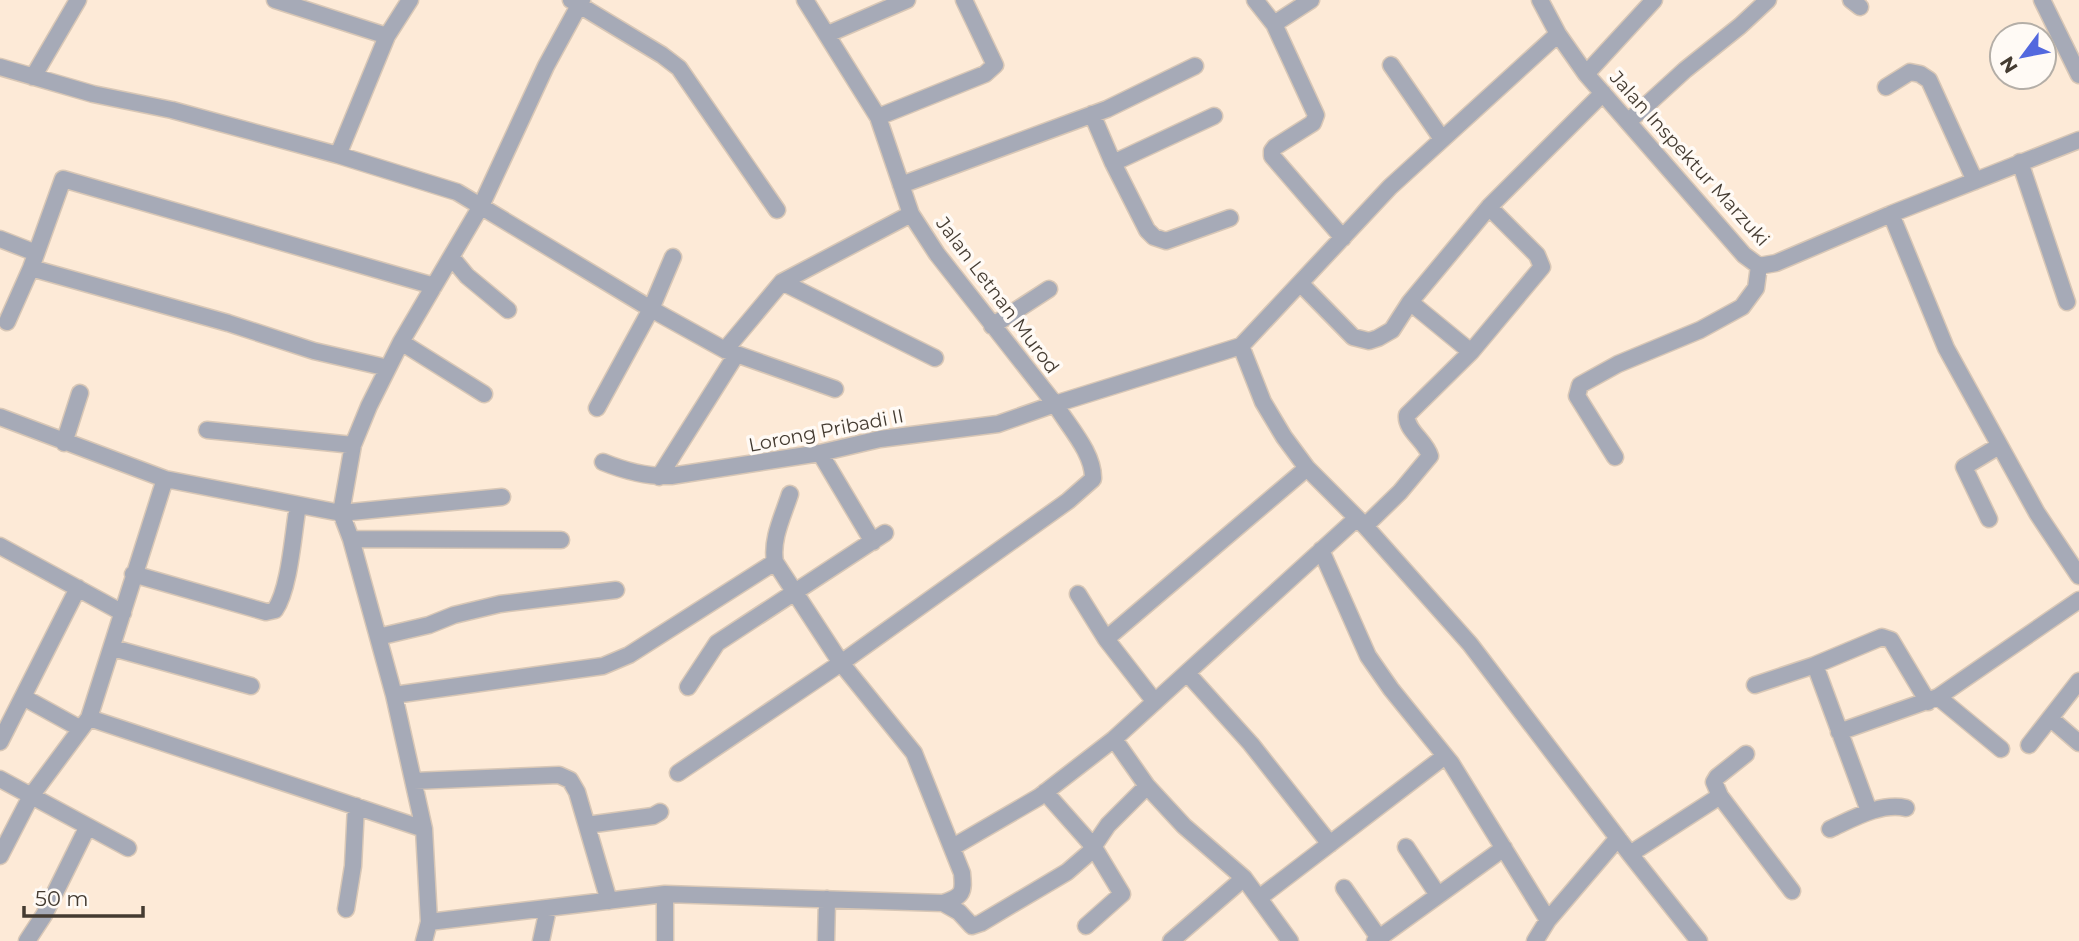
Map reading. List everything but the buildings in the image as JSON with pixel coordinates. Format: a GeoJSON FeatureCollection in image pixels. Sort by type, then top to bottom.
{"type":"FeatureCollection","features":[{"type":"Feature","properties":{"kind":"street"},"geometry":{"type":"LineString","coordinates":[[33,77],[79,0]]}},
{"type":"Feature","properties":{"kind":"street"},"geometry":{"type":"LineString","coordinates":[[275,0],[387,36]]}},
{"type":"Feature","properties":{"kind":"street"},"geometry":{"type":"LineString","coordinates":[[338,155],[387,36],[410,0]]}},
{"type":"Feature","properties":{"kind":"street","name":"Jalan Letnan Murod"},"geometry":{"type":"LineString","coordinates":[[805,0],[878,117],[911,214],[937,254],[1055,404],[1241,346]]}},
{"type":"Feature","properties":{"kind":"street"},"geometry":{"type":"LineString","coordinates":[[828,34],[907,0]]}},
{"type":"Feature","properties":{"kind":"street"},"geometry":{"type":"LineString","coordinates":[[878,117],[985,74],[995,65],[964,0]]}},
{"type":"Feature","properties":{"kind":"street"},"geometry":{"type":"LineString","coordinates":[[1255,0],[1274,24],[1316,115],[1313,123],[1275,146],[1272,156],[1343,239]]}},
{"type":"Feature","properties":{"kind":"street"},"geometry":{"type":"LineString","coordinates":[[1274,24],[1311,0]]}},
{"type":"Feature","properties":{"kind":"street","name":"Jalan Inspektur Marzuki"},"geometry":{"type":"LineString","coordinates":[[1540,0],[1558,34],[1586,74],[1744,255],[1759,265],[1776,263],[1891,214],[2079,140]]}},
{"type":"Feature","properties":{"kind":"street"},"geometry":{"type":"LineString","coordinates":[[1586,74],[1654,0]]}},
{"type":"Feature","properties":{"kind":"street"},"geometry":{"type":"LineString","coordinates":[[1629,122],[1685,70],[1768,0]]}},
{"type":"Feature","properties":{"kind":"street"},"geometry":{"type":"LineString","coordinates":[[2042,0],[2079,75]]}},
{"type":"Feature","properties":{"kind":"street"},"geometry":{"type":"LineString","coordinates":[[424,941],[429,922],[424,829],[394,695],[351,539],[341,513],[353,445],[388,368],[481,206],[577,1],[678,68],[777,210]]}},
{"type":"Feature","properties":{"kind":"street"},"geometry":{"type":"LineString","coordinates":[[1558,34],[1390,187],[1241,346],[1263,402],[1307,468],[1361,522],[1470,644],[1699,941]]}},
{"type":"Feature","properties":{"kind":"street"},"geometry":{"type":"LineString","coordinates":[[1391,65],[1441,139]]}},
{"type":"Feature","properties":{"kind":"street"},"geometry":{"type":"LineString","coordinates":[[901,185],[1107,109],[1195,66]]}},
{"type":"Feature","properties":{"kind":"street"},"geometry":{"type":"LineString","coordinates":[[0,67],[93,94],[172,110],[338,155],[457,192],[651,309],[731,352],[835,389]]}},
{"type":"Feature","properties":{"kind":"street"},"geometry":{"type":"LineString","coordinates":[[1886,87],[1910,72],[1929,80],[1975,181]]}},
{"type":"Feature","properties":{"kind":"street"},"geometry":{"type":"LineString","coordinates":[[1300,283],[1353,337],[1369,341],[1392,330],[1410,302],[1489,208],[1603,93]]}},
{"type":"Feature","properties":{"kind":"street"},"geometry":{"type":"LineString","coordinates":[[1092,114],[1147,230],[1160,240],[1166,241],[1230,218]]}},
{"type":"Feature","properties":{"kind":"street"},"geometry":{"type":"LineString","coordinates":[[1113,163],[1214,116]]}},
{"type":"Feature","properties":{"kind":"street"},"geometry":{"type":"LineString","coordinates":[[2021,162],[2067,302]]}},
{"type":"Feature","properties":{"kind":"street"},"geometry":{"type":"LineString","coordinates":[[7,322],[63,179],[434,286]]}},
{"type":"Feature","properties":{"kind":"street"},"geometry":{"type":"LineString","coordinates":[[953,847],[1045,792],[1114,739],[1321,550],[1400,492],[1430,456],[1405,417],[1471,352],[1542,267],[1537,255],[1489,208]]}},
{"type":"Feature","properties":{"kind":"street"},"geometry":{"type":"LineString","coordinates":[[659,477],[731,352],[782,282],[911,214]]}},
{"type":"Feature","properties":{"kind":"street"},"geometry":{"type":"LineString","coordinates":[[1891,214],[1946,348],[2037,513],[2079,576]]}},
{"type":"Feature","properties":{"kind":"street"},"geometry":{"type":"LineString","coordinates":[[0,239],[33,260],[314,351],[388,368]]}},
{"type":"Feature","properties":{"kind":"street"},"geometry":{"type":"LineString","coordinates":[[597,408],[651,309],[673,257]]}},
{"type":"Feature","properties":{"kind":"street"},"geometry":{"type":"LineString","coordinates":[[452,258],[467,276],[508,310]]}},
{"type":"Feature","properties":{"kind":"street"},"geometry":{"type":"LineString","coordinates":[[1615,457],[1577,396],[1580,386],[1618,365],[1700,330],[1742,307],[1756,288],[1759,265]]}},
{"type":"Feature","properties":{"kind":"street"},"geometry":{"type":"LineString","coordinates":[[782,282],[935,358]]}},
{"type":"Feature","properties":{"kind":"street"},"geometry":{"type":"LineString","coordinates":[[992,326],[1049,289]]}},
{"type":"Feature","properties":{"kind":"street"},"geometry":{"type":"LineString","coordinates":[[1410,302],[1471,352]]}},
{"type":"Feature","properties":{"kind":"street"},"geometry":{"type":"LineString","coordinates":[[401,342],[484,394]]}},
{"type":"Feature","properties":{"kind":"street"},"geometry":{"type":"LineString","coordinates":[[64,443],[80,393]]}},
{"type":"Feature","properties":{"kind":"street"},"geometry":{"type":"LineString","coordinates":[[678,773],[841,663],[1068,501],[1093,479],[1090,460],[1055,404]]}},
{"type":"Feature","properties":{"kind":"street","name":"Lorong Pribadi II"},"geometry":{"type":"LineString","coordinates":[[603,462],[627,472],[659,477],[742,467],[880,439],[998,424],[1055,404]]}},
{"type":"Feature","properties":{"kind":"street"},"geometry":{"type":"LineString","coordinates":[[0,417],[165,479],[341,513],[502,497]]}},
{"type":"Feature","properties":{"kind":"street"},"geometry":{"type":"LineString","coordinates":[[207,430],[353,445]]}},
{"type":"Feature","properties":{"kind":"street"},"geometry":{"type":"LineString","coordinates":[[1989,519],[1964,467],[1999,446]]}},
{"type":"Feature","properties":{"kind":"street"},"geometry":{"type":"LineString","coordinates":[[688,687],[716,643],[879,538],[820,453]]}},
{"type":"Feature","properties":{"kind":"street"},"geometry":{"type":"LineString","coordinates":[[1106,639],[1307,468]]}},
{"type":"Feature","properties":{"kind":"street"},"geometry":{"type":"LineString","coordinates":[[0,856],[31,796],[85,724],[113,648],[133,574],[165,479]]}},
{"type":"Feature","properties":{"kind":"street"},"geometry":{"type":"LineString","coordinates":[[429,922],[665,894],[943,903],[957,898],[963,889],[962,873],[914,753],[841,663],[775,562],[773,552],[776,536],[790,494]]}},
{"type":"Feature","properties":{"kind":"street"},"geometry":{"type":"LineString","coordinates":[[133,574],[266,612],[275,610],[285,587],[298,505]]}},
{"type":"Feature","properties":{"kind":"street"},"geometry":{"type":"LineString","coordinates":[[351,539],[561,540]]}},
{"type":"Feature","properties":{"kind":"street"},"geometry":{"type":"LineString","coordinates":[[0,546],[123,612]]}},
{"type":"Feature","properties":{"kind":"street"},"geometry":{"type":"LineString","coordinates":[[1321,550],[1368,656],[1445,756],[1548,920]]}},
{"type":"Feature","properties":{"kind":"street"},"geometry":{"type":"LineString","coordinates":[[394,695],[603,666],[629,655],[775,562]]}},
{"type":"Feature","properties":{"kind":"street"},"geometry":{"type":"LineString","coordinates":[[0,742],[78,588]]}},
{"type":"Feature","properties":{"kind":"street"},"geometry":{"type":"LineString","coordinates":[[378,637],[500,604],[616,590]]}},
{"type":"Feature","properties":{"kind":"street"},"geometry":{"type":"LineString","coordinates":[[1078,594],[1106,639],[1155,702]]}},
{"type":"Feature","properties":{"kind":"street"},"geometry":{"type":"LineString","coordinates":[[1839,732],[1933,700],[2079,600]]}},
{"type":"Feature","properties":{"kind":"street"},"geometry":{"type":"LineString","coordinates":[[1755,685],[1815,665],[1882,637],[1887,638],[1933,700],[2001,749]]}},
{"type":"Feature","properties":{"kind":"street"},"geometry":{"type":"LineString","coordinates":[[113,648],[251,685]]}},
{"type":"Feature","properties":{"kind":"street"},"geometry":{"type":"LineString","coordinates":[[1815,665],[1869,811]]}},
{"type":"Feature","properties":{"kind":"street"},"geometry":{"type":"LineString","coordinates":[[1187,673],[1251,744],[1330,844]]}},
{"type":"Feature","properties":{"kind":"street"},"geometry":{"type":"LineString","coordinates":[[2029,745],[2079,681]]}},
{"type":"Feature","properties":{"kind":"street"},"geometry":{"type":"LineString","coordinates":[[23,697],[85,724],[424,829]]}},
{"type":"Feature","properties":{"kind":"street"},"geometry":{"type":"LineString","coordinates":[[2050,718],[2079,743]]}},
{"type":"Feature","properties":{"kind":"street"},"geometry":{"type":"LineString","coordinates":[[1114,739],[1147,786],[1184,826],[1244,878],[1290,941]]}},
{"type":"Feature","properties":{"kind":"street"},"geometry":{"type":"LineString","coordinates":[[1746,754],[1714,780],[1720,796],[1792,891]]}},
{"type":"Feature","properties":{"kind":"street"},"geometry":{"type":"LineString","coordinates":[[1259,898],[1445,756]]}},
{"type":"Feature","properties":{"kind":"street"},"geometry":{"type":"LineString","coordinates":[[414,782],[559,775],[570,780],[577,792],[609,901]]}},
{"type":"Feature","properties":{"kind":"street"},"geometry":{"type":"LineString","coordinates":[[0,779],[128,848]]}},
{"type":"Feature","properties":{"kind":"street"},"geometry":{"type":"LineString","coordinates":[[943,903],[959,912],[972,926],[981,923],[1067,873],[1093,846],[1108,825],[1147,786]]}},
{"type":"Feature","properties":{"kind":"street"},"geometry":{"type":"LineString","coordinates":[[1045,792],[1093,846],[1122,894],[1086,926]]}},
{"type":"Feature","properties":{"kind":"street"},"geometry":{"type":"LineString","coordinates":[[1630,854],[1720,796]]}},
{"type":"Feature","properties":{"kind":"street"},"geometry":{"type":"LineString","coordinates":[[346,909],[353,866],[356,806]]}},
{"type":"Feature","properties":{"kind":"street"},"geometry":{"type":"LineString","coordinates":[[1830,829],[1869,811],[1899,806],[1906,808]]}},
{"type":"Feature","properties":{"kind":"street"},"geometry":{"type":"LineString","coordinates":[[587,825],[653,816],[660,812]]}},
{"type":"Feature","properties":{"kind":"street"},"geometry":{"type":"LineString","coordinates":[[27,941],[44,915],[87,828]]}},
{"type":"Feature","properties":{"kind":"street"},"geometry":{"type":"LineString","coordinates":[[1535,941],[1548,920],[1618,838]]}},
{"type":"Feature","properties":{"kind":"street"},"geometry":{"type":"LineString","coordinates":[[1406,847],[1438,895]]}},
{"type":"Feature","properties":{"kind":"street"},"geometry":{"type":"LineString","coordinates":[[1344,888],[1377,939],[1504,848]]}},
{"type":"Feature","properties":{"kind":"street"},"geometry":{"type":"LineString","coordinates":[[1171,941],[1244,878]]}},
{"type":"Feature","properties":{"kind":"street"},"geometry":{"type":"LineString","coordinates":[[665,894],[665,941]]}},
{"type":"Feature","properties":{"kind":"street"},"geometry":{"type":"LineString","coordinates":[[826,941],[827,898]]}},
{"type":"Feature","properties":{"kind":"street"},"geometry":{"type":"LineString","coordinates":[[541,941],[548,909]]}}]}
